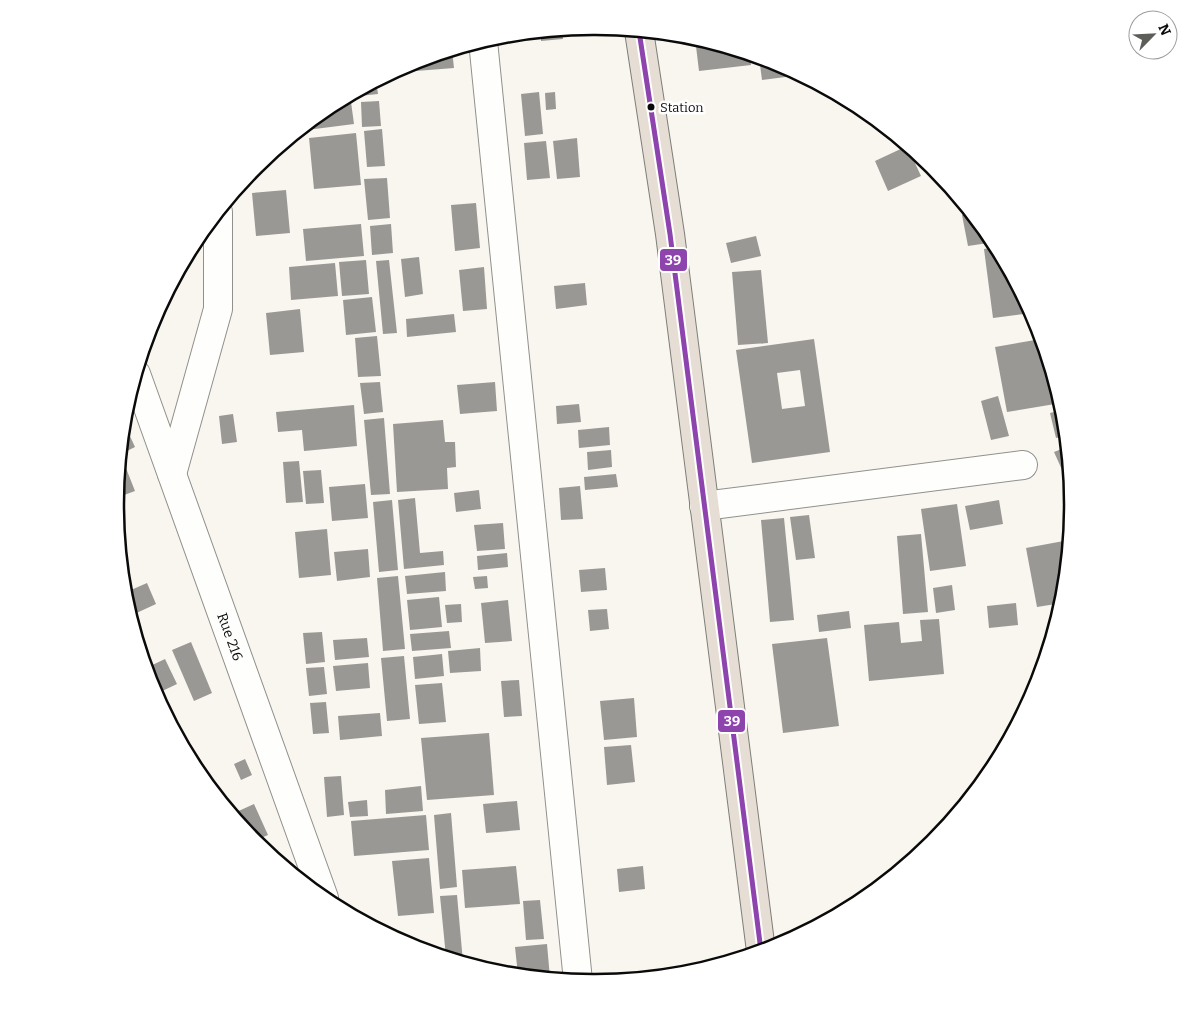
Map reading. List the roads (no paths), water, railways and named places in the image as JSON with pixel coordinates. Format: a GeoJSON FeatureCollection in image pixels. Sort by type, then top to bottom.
{"type":"FeatureCollection","features":[{"type":"Feature","properties":{"kind":"highway"},"geometry":{"type":"LineString","coordinates":[[640,37],[670,234],[760,943]]}},
{"type":"Feature","properties":{"kind":"street"},"geometry":{"type":"LineString","coordinates":[[484,48],[577,973]]}},
{"type":"Feature","properties":{"kind":"street"},"geometry":{"type":"LineString","coordinates":[[172,474],[218,309],[218,225]]}},
{"type":"Feature","properties":{"kind":"street","name":"Rue 216"},"geometry":{"type":"LineString","coordinates":[[140,384],[319,885]]}},
{"type":"Feature","properties":{"kind":"street"},"geometry":{"type":"LineString","coordinates":[[704,506],[1023,464]]}},
{"type":"Feature","properties":{"kind":"place","name":"Station"},"geometry":{"type":"Point","coordinates":[651,107]}}]}
